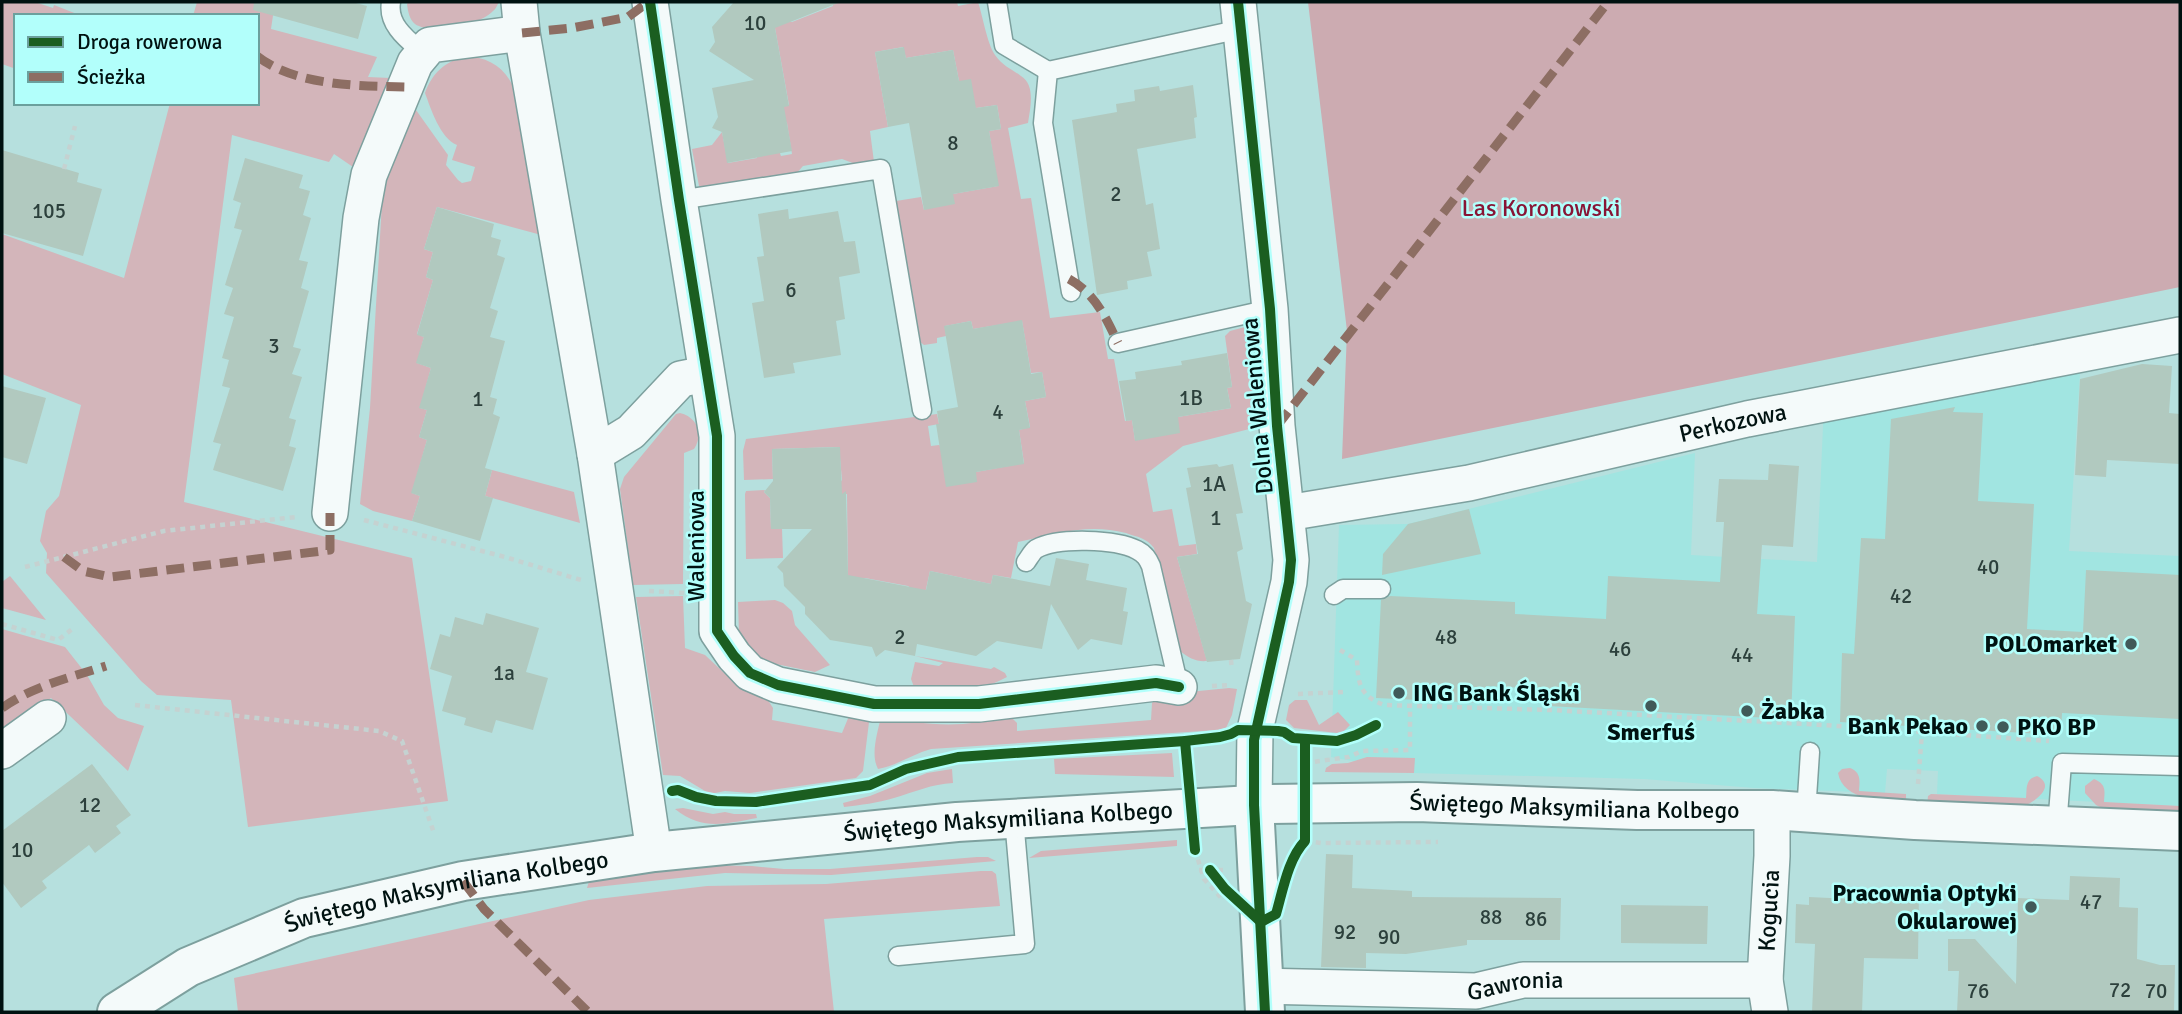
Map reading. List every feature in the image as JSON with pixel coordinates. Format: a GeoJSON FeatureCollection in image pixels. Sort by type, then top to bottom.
{"type":"FeatureCollection","features":[{"type":"Feature","properties":{"kind":"main road","name":"Świętego Maksymiliana Kolbego"},"geometry":{"type":"LineString","coordinates":[[117,1012],[188,967],[304,918],[463,881],[654,852],[957,822],[1254,805],[1417,802],[1637,810],[1789,811],[1915,820],[2180,831]]}},
{"type":"Feature","properties":{"kind":"main road"},"geometry":{"type":"LineString","coordinates":[[1254,805],[1265,999]]}},
{"type":"Feature","properties":{"kind":"street","name":"Waleniowa"},"geometry":{"type":"LineString","coordinates":[[650,2],[717,436],[717,631],[734,656],[750,673],[778,685],[874,704],[979,704],[1167,685]]}},
{"type":"Feature","properties":{"kind":"street","name":"Dolna Waleniowa"},"geometry":{"type":"LineString","coordinates":[[1239,15],[1291,560],[1277,689],[1255,730],[1254,805]]}},
{"type":"Feature","properties":{"kind":"street"},"geometry":{"type":"LineString","coordinates":[[330,513],[361,218],[369,175],[415,63],[430,45],[521,17],[595,454],[654,852]]}},
{"type":"Feature","properties":{"kind":"street","name":"Perkozowa"},"geometry":{"type":"LineString","coordinates":[[1287,513],[1469,483],[1747,419],[2180,335]]}},
{"type":"Feature","properties":{"kind":"street"},"geometry":{"type":"LineString","coordinates":[[595,454],[631,432],[681,379],[706,374]]}},
{"type":"Feature","properties":{"kind":"street"},"geometry":{"type":"LineString","coordinates":[[2,751],[48,718]]}},
{"type":"Feature","properties":{"kind":"street","name":"Kogucia"},"geometry":{"type":"LineString","coordinates":[[1768,996],[1771,879],[1789,811]]}},
{"type":"Feature","properties":{"kind":"street","name":"Gawronia"},"geometry":{"type":"LineString","coordinates":[[1265,999],[1476,991],[1523,980],[1768,996]]}},
{"type":"Feature","properties":{"kind":"lane"},"geometry":{"type":"LineString","coordinates":[[391,2],[390,11],[399,31],[423,53]]}},
{"type":"Feature","properties":{"kind":"lane"},"geometry":{"type":"LineString","coordinates":[[997,2],[1004,44],[1048,71],[1239,15]]}},
{"type":"Feature","properties":{"kind":"lane"},"geometry":{"type":"LineString","coordinates":[[1048,71],[1042,123],[1070,292]]}},
{"type":"Feature","properties":{"kind":"lane"},"geometry":{"type":"LineString","coordinates":[[679,200],[881,169],[922,410]]}},
{"type":"Feature","properties":{"kind":"lane"},"geometry":{"type":"LineString","coordinates":[[1118,343],[1269,309]]}},
{"type":"Feature","properties":{"kind":"lane"},"geometry":{"type":"LineString","coordinates":[[1026,562],[1035,550],[1067,541],[1085,540],[1135,549],[1146,556],[1152,566],[1167,685]]}},
{"type":"Feature","properties":{"kind":"lane"},"geometry":{"type":"LineString","coordinates":[[1334,595],[1343,589],[1381,589]]}},
{"type":"Feature","properties":{"kind":"lane"},"geometry":{"type":"LineString","coordinates":[[1789,811],[1810,752]]}},
{"type":"Feature","properties":{"kind":"lane"},"geometry":{"type":"LineString","coordinates":[[2057,827],[2062,763],[2180,766]]}},
{"type":"Feature","properties":{"kind":"lane"},"geometry":{"type":"LineString","coordinates":[[898,956],[1024,944],[1014,819]]}},
{"type":"Feature","properties":{"kind":"path"},"geometry":{"type":"LineString","coordinates":[[64,169],[75,126]]}},
{"type":"Feature","properties":{"kind":"path"},"geometry":{"type":"LineString","coordinates":[[25,567],[164,531],[330,513],[505,557],[576,579],[653,592],[717,593]]}},
{"type":"Feature","properties":{"kind":"path"},"geometry":{"type":"LineString","coordinates":[[2,624],[58,640],[75,627]]}},
{"type":"Feature","properties":{"kind":"path"},"geometry":{"type":"LineString","coordinates":[[1340,650],[1357,660],[1358,678],[1363,691],[1372,701],[1384,705],[1551,710],[2060,742]]}},
{"type":"Feature","properties":{"kind":"path"},"geometry":{"type":"LineString","coordinates":[[1167,685],[1343,692]]}},
{"type":"Feature","properties":{"kind":"path"},"geometry":{"type":"LineString","coordinates":[[135,705],[379,731],[402,741],[434,833]]}},
{"type":"Feature","properties":{"kind":"path"},"geometry":{"type":"LineString","coordinates":[[1305,763],[1349,757],[1362,751],[1410,750],[1410,706]]}},
{"type":"Feature","properties":{"kind":"path"},"geometry":{"type":"LineString","coordinates":[[1286,880],[1299,848],[1305,841]]}},
{"type":"Feature","properties":{"kind":"path"},"geometry":{"type":"LineString","coordinates":[[1210,870],[1225,889],[1261,922]]}},
{"type":"Feature","properties":{"kind":"shaded area"},"geometry":{"type":"Polygon","coordinates":[[[2,2],[35,2],[53,8],[54,5],[77,14],[14,14],[14,68],[2,64],[2,2]]]}},
{"type":"Feature","properties":{"kind":"shaded area"},"geometry":{"type":"Polygon","coordinates":[[[197,2],[275,2],[271,29],[377,57],[368,77],[390,78],[353,167],[334,154],[329,162],[232,135],[184,502],[412,558],[448,801],[248,827],[231,700],[157,695],[141,681],[46,573],[47,553],[40,541],[46,511],[59,496],[81,405],[2,374],[2,234],[124,278],[169,105],[259,105],[259,14],[194,14],[197,2]]]}},
{"type":"Feature","properties":{"kind":"shaded area"},"geometry":{"type":"Polygon","coordinates":[[[499,2],[487,16],[478,20],[455,27],[432,29],[413,22],[407,4],[499,2]]]}},
{"type":"Feature","properties":{"kind":"shaded area"},"geometry":{"type":"Polygon","coordinates":[[[832,2],[957,2],[958,6],[978,2],[987,37],[995,55],[1029,85],[1031,104],[1028,123],[1008,128],[1021,199],[1031,198],[1050,318],[1100,312],[1108,359],[1114,359],[1125,421],[1132,420],[1135,440],[1178,417],[1231,408],[1227,388],[1232,387],[1225,336],[1230,331],[1245,327],[1251,330],[1255,337],[1261,426],[1183,446],[1146,474],[1153,512],[1172,509],[1179,546],[1196,544],[1197,554],[1177,557],[1207,661],[1193,659],[1180,651],[1154,548],[1142,538],[1112,530],[1085,529],[1018,542],[1011,578],[993,575],[991,584],[930,571],[924,598],[908,586],[865,578],[848,584],[847,494],[832,494],[842,480],[839,447],[772,449],[773,479],[744,480],[743,451],[746,439],[937,414],[939,424],[928,426],[931,446],[939,445],[976,472],[1024,463],[1019,430],[1030,427],[1025,401],[1046,397],[1042,372],[1031,373],[1022,321],[973,329],[971,321],[945,326],[946,336],[937,338],[937,343],[924,345],[919,341],[896,201],[921,197],[924,210],[953,194],[998,186],[989,131],[1001,129],[997,105],[976,108],[959,81],[953,50],[906,58],[903,47],[875,52],[888,127],[870,131],[874,162],[858,165],[842,159],[803,166],[796,174],[702,189],[699,186],[692,149],[712,145],[722,132],[728,163],[757,158],[757,152],[778,148],[781,156],[792,154],[787,123],[774,109],[789,105],[773,17],[792,22],[833,6],[832,2]]]}},
{"type":"Feature","properties":{"kind":"shaded area"},"geometry":{"type":"Polygon","coordinates":[[[465,56],[493,63],[512,84],[545,236],[437,207],[424,249],[433,252],[426,277],[433,280],[417,334],[424,337],[417,363],[431,368],[420,408],[427,410],[419,437],[427,440],[412,493],[420,496],[412,521],[373,511],[360,504],[370,408],[383,185],[416,110],[448,155],[446,165],[462,183],[471,181],[475,167],[452,160],[457,145],[441,130],[425,93],[440,69],[465,56]]]}},
{"type":"Feature","properties":{"kind":"shaded area"},"geometry":{"type":"Polygon","coordinates":[[[2077,355],[2080,374],[2069,551],[2180,556],[2180,806],[1937,794],[1938,771],[1887,769],[1885,793],[1754,788],[1644,779],[1414,773],[1331,757],[1339,525],[1408,524],[1695,453],[1691,555],[1817,562],[1824,404],[2077,355]]]}},
{"type":"Feature","properties":{"kind":"shaded area"},"geometry":{"type":"Polygon","coordinates":[[[680,413],[695,422],[698,432],[694,449],[684,453],[683,584],[633,585],[620,489],[624,477],[676,414],[680,413]]]}},
{"type":"Feature","properties":{"kind":"shaded area"},"geometry":{"type":"Polygon","coordinates":[[[492,470],[574,492],[580,523],[485,496],[492,470]]]}},
{"type":"Feature","properties":{"kind":"shaded area"},"geometry":{"type":"Polygon","coordinates":[[[765,490],[770,498],[771,529],[782,529],[783,558],[746,559],[745,494],[746,491],[765,490]]]}},
{"type":"Feature","properties":{"kind":"shaded area"},"geometry":{"type":"Polygon","coordinates":[[[10,576],[46,620],[2,608],[2,582],[10,576]]]}},
{"type":"Feature","properties":{"kind":"shaded area"},"geometry":{"type":"Polygon","coordinates":[[[683,596],[685,648],[705,655],[736,684],[766,697],[773,708],[772,720],[842,733],[849,716],[870,714],[863,771],[856,778],[750,793],[725,791],[710,794],[680,776],[663,775],[636,597],[683,596]]]}},
{"type":"Feature","properties":{"kind":"shaded area"},"geometry":{"type":"Polygon","coordinates":[[[775,600],[792,611],[795,625],[830,665],[815,672],[756,660],[739,634],[738,602],[775,600]]]}},
{"type":"Feature","properties":{"kind":"shaded area"},"geometry":{"type":"Polygon","coordinates":[[[2,629],[65,647],[87,675],[104,705],[118,718],[144,726],[128,771],[51,698],[2,736],[2,629]]]}},
{"type":"Feature","properties":{"kind":"shaded area"},"geometry":{"type":"Polygon","coordinates":[[[915,656],[991,669],[994,667],[1007,677],[972,689],[914,687],[911,679],[915,662],[939,666],[943,663],[915,656]]]}},
{"type":"Feature","properties":{"kind":"shaded area"},"geometry":{"type":"Polygon","coordinates":[[[1237,689],[1232,715],[1226,728],[1218,730],[931,749],[878,769],[876,763],[875,743],[881,716],[953,724],[1009,715],[1017,723],[1017,731],[1151,720],[1152,703],[1158,695],[1237,689]]]}},
{"type":"Feature","properties":{"kind":"shaded area"},"geometry":{"type":"Polygon","coordinates":[[[1295,700],[1307,700],[1319,725],[1338,712],[1350,725],[1343,732],[1337,733],[1294,728],[1286,720],[1289,705],[1295,700]]]}},
{"type":"Feature","properties":{"kind":"shaded area"},"geometry":{"type":"Polygon","coordinates":[[[1172,753],[1174,777],[1055,774],[1054,759],[1172,753]]]}},
{"type":"Feature","properties":{"kind":"shaded area"},"geometry":{"type":"Polygon","coordinates":[[[1367,757],[1415,758],[1414,773],[1325,772],[1332,764],[1348,763],[1367,757]]]}},
{"type":"Feature","properties":{"kind":"shaded area"},"geometry":{"type":"Polygon","coordinates":[[[1850,768],[1858,774],[1859,791],[1906,794],[1906,804],[1866,798],[1848,789],[1841,782],[1838,773],[1842,769],[1850,768]]]}},
{"type":"Feature","properties":{"kind":"shaded area"},"geometry":{"type":"Polygon","coordinates":[[[952,769],[953,783],[844,807],[843,803],[870,796],[927,773],[952,769]]]}},
{"type":"Feature","properties":{"kind":"shaded area"},"geometry":{"type":"Polygon","coordinates":[[[2037,776],[2043,780],[2044,789],[2038,798],[2022,807],[1927,805],[1928,796],[1931,794],[2026,798],[2029,782],[2037,776]]]}},
{"type":"Feature","properties":{"kind":"shaded area"},"geometry":{"type":"Polygon","coordinates":[[[2094,779],[2104,788],[2104,802],[2180,806],[2180,817],[2108,811],[2096,805],[2085,793],[2085,786],[2094,779]]]}},
{"type":"Feature","properties":{"kind":"shaded area"},"geometry":{"type":"Polygon","coordinates":[[[675,809],[713,814],[756,814],[757,818],[724,824],[705,823],[695,821],[675,809]]]}},
{"type":"Feature","properties":{"kind":"shaded area"},"geometry":{"type":"Polygon","coordinates":[[[1177,840],[1177,846],[1029,858],[1041,851],[1177,840]]]}},
{"type":"Feature","properties":{"kind":"shaded area"},"geometry":{"type":"Polygon","coordinates":[[[988,857],[996,861],[831,875],[725,873],[587,888],[590,878],[703,865],[830,869],[988,857]]]}},
{"type":"Feature","properties":{"kind":"shaded area"},"geometry":{"type":"Polygon","coordinates":[[[992,871],[996,874],[1000,906],[824,919],[834,1012],[238,1012],[234,978],[589,900],[707,886],[826,884],[992,871]]]}},
{"type":"Feature","properties":{"kind":"green space","name":"Las Koronowski"},"geometry":{"type":"Polygon","coordinates":[[[1308,2],[2180,2],[2180,287],[1342,459],[1347,331],[1308,2]]]}},
{"type":"Feature","properties":{"kind":"building"},"geometry":{"type":"Polygon","coordinates":[[[254,2],[352,2],[367,6],[358,39],[253,10],[254,2]]]}},
{"type":"Feature","properties":{"kind":"building"},"geometry":{"type":"Polygon","coordinates":[[[734,2],[838,3],[775,28],[789,106],[784,107],[792,151],[727,163],[722,132],[712,128],[718,117],[712,88],[754,80],[709,51],[715,42],[712,27],[734,2]]]}},
{"type":"Feature","properties":{"kind":"building"},"geometry":{"type":"Polygon","coordinates":[[[904,47],[906,58],[953,50],[959,81],[971,79],[976,108],[997,105],[1001,129],[989,131],[999,186],[953,194],[955,204],[924,210],[909,123],[888,127],[875,52],[904,47]]]}},
{"type":"Feature","properties":{"kind":"building"},"geometry":{"type":"Polygon","coordinates":[[[1193,85],[1197,117],[1194,118],[1196,138],[1137,149],[1146,205],[1153,203],[1160,249],[1147,252],[1152,276],[1127,281],[1128,289],[1097,295],[1072,120],[1117,112],[1116,104],[1135,101],[1134,90],[1159,86],[1160,91],[1193,85]]]}},
{"type":"Feature","properties":{"kind":"building"},"geometry":{"type":"Polygon","coordinates":[[[2,150],[79,173],[77,182],[102,189],[83,256],[2,233],[2,150]]]}},
{"type":"Feature","properties":{"kind":"building"},"geometry":{"type":"Polygon","coordinates":[[[245,158],[303,175],[299,188],[310,191],[303,215],[311,218],[299,260],[308,262],[301,288],[309,291],[293,347],[301,349],[292,374],[302,377],[289,418],[296,420],[289,446],[296,448],[283,491],[213,470],[221,444],[213,442],[230,388],[222,386],[229,360],[222,358],[234,317],[224,314],[233,288],[225,285],[242,230],[234,228],[241,203],[233,200],[245,158]]]}},
{"type":"Feature","properties":{"kind":"building"},"geometry":{"type":"Polygon","coordinates":[[[437,207],[494,224],[491,237],[501,240],[497,255],[505,258],[490,308],[498,311],[490,337],[505,341],[490,397],[497,399],[493,414],[500,417],[485,468],[492,470],[485,496],[493,498],[480,541],[412,521],[420,496],[411,493],[427,440],[419,437],[427,410],[419,408],[431,368],[416,363],[424,337],[417,335],[433,280],[426,277],[433,252],[424,249],[437,207]]]}},
{"type":"Feature","properties":{"kind":"building"},"geometry":{"type":"Polygon","coordinates":[[[788,209],[789,219],[838,211],[844,242],[855,241],[860,273],[839,277],[845,319],[836,321],[841,355],[793,363],[795,373],[764,378],[752,303],[764,301],[757,257],[764,256],[758,214],[788,209]]]}},
{"type":"Feature","properties":{"kind":"building"},"geometry":{"type":"Polygon","coordinates":[[[1022,320],[1031,374],[1042,372],[1046,397],[1025,401],[1030,428],[1019,430],[1024,464],[976,472],[977,482],[946,487],[936,424],[939,424],[937,411],[958,407],[944,326],[971,321],[973,329],[1022,320]]]}},
{"type":"Feature","properties":{"kind":"building"},"geometry":{"type":"Polygon","coordinates":[[[1227,353],[1232,387],[1227,388],[1231,408],[1178,417],[1180,433],[1135,441],[1132,420],[1126,421],[1119,381],[1136,379],[1135,372],[1182,365],[1181,361],[1227,353]]]}},
{"type":"Feature","properties":{"kind":"building"},"geometry":{"type":"Polygon","coordinates":[[[2142,364],[2172,366],[2169,413],[2180,414],[2180,464],[2107,460],[2106,477],[2075,475],[2080,379],[2142,364]]]}},
{"type":"Feature","properties":{"kind":"building"},"geometry":{"type":"Polygon","coordinates":[[[2,386],[46,398],[27,464],[2,457],[2,386]]]}},
{"type":"Feature","properties":{"kind":"building"},"geometry":{"type":"Polygon","coordinates":[[[1955,407],[1953,412],[1983,413],[1978,501],[2034,504],[2027,629],[2083,632],[2086,570],[2180,575],[2180,719],[2062,713],[2061,735],[1840,722],[1842,653],[1854,654],[1861,538],[1885,539],[1891,419],[1955,407]]]}},
{"type":"Feature","properties":{"kind":"building"},"geometry":{"type":"Polygon","coordinates":[[[840,447],[842,494],[846,491],[848,575],[926,590],[930,571],[991,584],[993,575],[1050,586],[1056,558],[1089,564],[1086,580],[1127,588],[1123,611],[1128,612],[1122,645],[1091,639],[1078,650],[1051,604],[1042,649],[997,641],[976,656],[917,644],[915,656],[885,650],[876,657],[872,647],[830,640],[805,614],[805,607],[784,586],[783,573],[777,567],[812,529],[771,529],[770,498],[764,492],[773,481],[772,449],[840,447]]]}},
{"type":"Feature","properties":{"kind":"building"},"geometry":{"type":"Polygon","coordinates":[[[1217,464],[1219,467],[1233,464],[1243,513],[1236,514],[1243,549],[1237,552],[1246,601],[1252,604],[1240,659],[1207,662],[1177,557],[1198,554],[1186,488],[1191,487],[1187,468],[1217,464]]]}},
{"type":"Feature","properties":{"kind":"building"},"geometry":{"type":"Polygon","coordinates":[[[1769,464],[1799,466],[1793,547],[1762,545],[1757,614],[1795,616],[1791,719],[1548,706],[1548,689],[1486,686],[1485,703],[1376,698],[1381,600],[1390,596],[1515,602],[1515,614],[1606,619],[1608,576],[1720,582],[1724,522],[1716,522],[1719,479],[1768,480],[1769,464]]]}},
{"type":"Feature","properties":{"kind":"building"},"geometry":{"type":"Polygon","coordinates":[[[1469,509],[1481,554],[1382,575],[1383,554],[1408,524],[1469,509]]]}},
{"type":"Feature","properties":{"kind":"building"},"geometry":{"type":"Polygon","coordinates":[[[486,613],[539,628],[526,672],[548,678],[533,730],[496,720],[492,733],[464,725],[466,718],[442,711],[452,676],[430,669],[440,634],[450,637],[455,617],[483,625],[486,613]]]}},
{"type":"Feature","properties":{"kind":"building"},"geometry":{"type":"Polygon","coordinates":[[[92,764],[131,815],[116,826],[121,833],[95,853],[89,845],[42,881],[47,888],[21,908],[2,882],[2,831],[92,764]]]}},
{"type":"Feature","properties":{"kind":"building"},"geometry":{"type":"Polygon","coordinates":[[[1326,854],[1353,855],[1352,888],[1412,891],[1412,897],[1561,898],[1560,940],[1467,940],[1467,945],[1406,954],[1366,953],[1366,968],[1321,967],[1326,854]]]}},
{"type":"Feature","properties":{"kind":"building"},"geometry":{"type":"Polygon","coordinates":[[[2070,876],[2120,878],[2119,907],[2138,908],[2137,959],[2160,965],[2175,965],[2174,1012],[1957,1012],[1959,971],[1948,971],[1948,939],[1975,939],[2016,984],[2018,898],[2069,900],[2070,876]]]}},
{"type":"Feature","properties":{"kind":"building"},"geometry":{"type":"Polygon","coordinates":[[[1892,891],[1919,891],[1918,959],[1864,958],[1862,1012],[1812,1012],[1815,944],[1795,943],[1796,904],[1809,905],[1809,897],[1892,901],[1892,891]]]}},
{"type":"Feature","properties":{"kind":"building"},"geometry":{"type":"Polygon","coordinates":[[[1621,905],[1708,906],[1707,944],[1621,943],[1621,905]]]}},
{"type":"Feature","properties":{"kind":"marked path"},"geometry":{"type":"LineString","coordinates":[[522,33],[572,28],[628,17],[648,2]]}},
{"type":"Feature","properties":{"kind":"marked path"},"geometry":{"type":"LineString","coordinates":[[1277,426],[1608,2]]}},
{"type":"Feature","properties":{"kind":"marked path"},"geometry":{"type":"LineString","coordinates":[[259,57],[272,66],[308,79],[348,85],[406,87]]}},
{"type":"Feature","properties":{"kind":"marked path"},"geometry":{"type":"LineString","coordinates":[[1069,279],[1093,299],[1118,343]]}},
{"type":"Feature","properties":{"kind":"marked path"},"geometry":{"type":"LineString","coordinates":[[64,557],[83,571],[110,577],[330,550],[330,513]]}},
{"type":"Feature","properties":{"kind":"marked path"},"geometry":{"type":"LineString","coordinates":[[2,708],[38,688],[106,666]]}},
{"type":"Feature","properties":{"kind":"marked path"},"geometry":{"type":"LineString","coordinates":[[463,881],[484,909],[588,1012]]}},
{"type":"Feature","properties":{"kind":"cycle path"},"geometry":{"type":"LineString","coordinates":[[650,2],[717,436],[717,631],[734,656],[750,673],[778,685],[874,704],[979,704],[1156,683],[1179,687]]}},
{"type":"Feature","properties":{"kind":"cycle path"},"geometry":{"type":"LineString","coordinates":[[1238,2],[1270,309],[1277,426],[1291,560],[1289,582],[1254,740],[1254,805],[1265,1012]]}},
{"type":"Feature","properties":{"kind":"cycle path"},"geometry":{"type":"LineString","coordinates":[[672,791],[678,790],[716,801],[756,802],[870,785],[906,769],[958,757],[1185,741],[1220,737],[1238,730],[1278,731],[1293,738],[1337,741],[1376,725]]}},
{"type":"Feature","properties":{"kind":"cycle path"},"geometry":{"type":"LineString","coordinates":[[1210,870],[1225,889],[1261,922],[1276,914],[1290,866],[1305,841],[1305,739]]}},
{"type":"Feature","properties":{"kind":"cycle path"},"geometry":{"type":"LineString","coordinates":[[1185,741],[1195,850]]}},
{"type":"Feature","properties":{"kind":"place","name":"POLOmarket"},"geometry":{"type":"Point","coordinates":[2131,644]}},
{"type":"Feature","properties":{"kind":"place","name":"ING Bank Śląski"},"geometry":{"type":"Point","coordinates":[1399,693]}},
{"type":"Feature","properties":{"kind":"place","name":"Smerfuś"},"geometry":{"type":"Point","coordinates":[1651,706]}},
{"type":"Feature","properties":{"kind":"place","name":"Żabka"},"geometry":{"type":"Point","coordinates":[1747,711]}},
{"type":"Feature","properties":{"kind":"place","name":"Bank Pekao"},"geometry":{"type":"Point","coordinates":[1982,726]}},
{"type":"Feature","properties":{"kind":"place","name":"PKO BP"},"geometry":{"type":"Point","coordinates":[2003,727]}},
{"type":"Feature","properties":{"kind":"place","name":"Pracownia Optyki Okularowej"},"geometry":{"type":"Point","coordinates":[2031,907]}}]}
